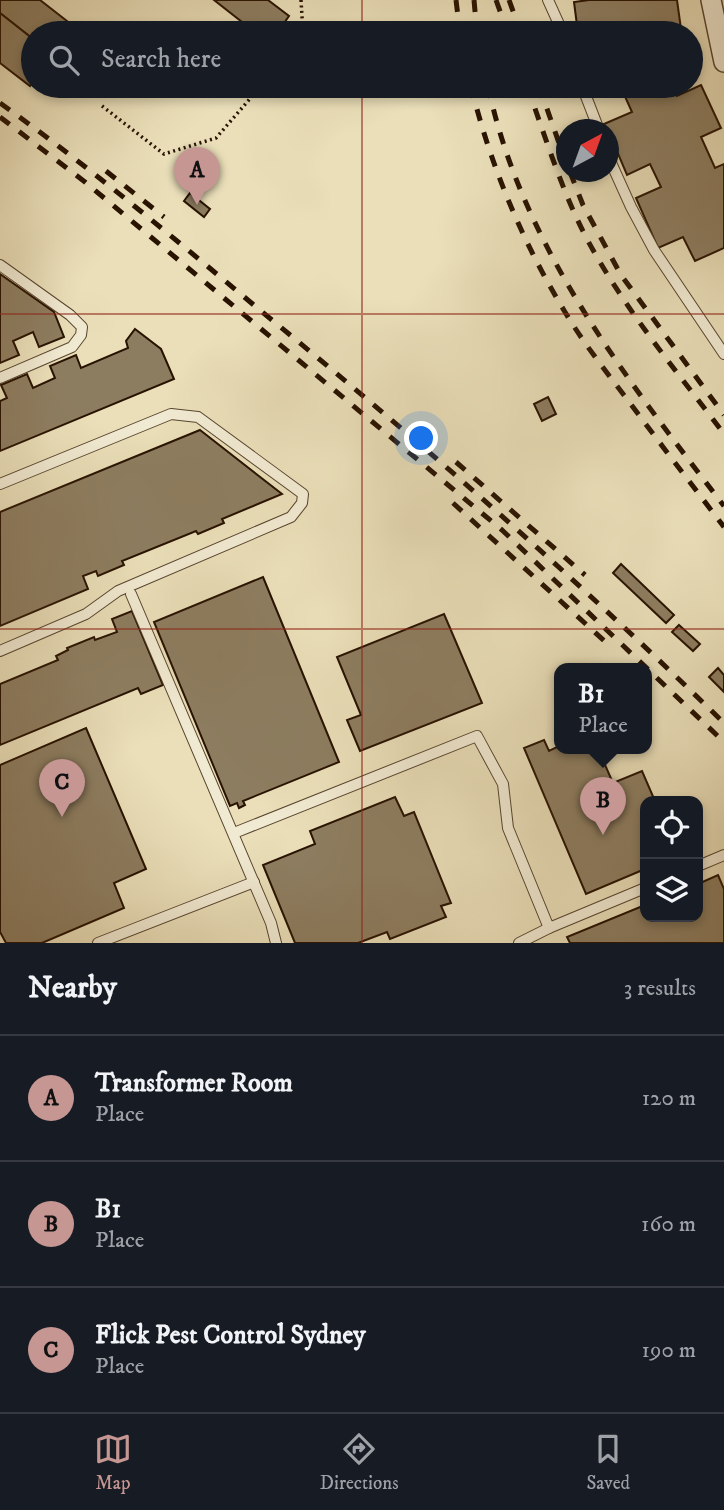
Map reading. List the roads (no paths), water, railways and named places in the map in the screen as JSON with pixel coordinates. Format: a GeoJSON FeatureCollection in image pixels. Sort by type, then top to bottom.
{"type":"FeatureCollection","features":[{"type":"Feature","properties":{"kind":"street"},"geometry":{"type":"LineString","coordinates":[[711,0],[724,62]]}},
{"type":"Feature","properties":{"kind":"lane"},"geometry":{"type":"LineString","coordinates":[[548,0],[558,21]]}},
{"type":"Feature","properties":{"kind":"lane"},"geometry":{"type":"LineString","coordinates":[[587,98],[595,119]]}},
{"type":"Feature","properties":{"kind":"lane"},"geometry":{"type":"LineString","coordinates":[[619,180],[653,250],[724,354]]}},
{"type":"Feature","properties":{"kind":"lane"},"geometry":{"type":"LineString","coordinates":[[0,265],[70,315],[82,327],[81,335],[72,348],[0,378]]}},
{"type":"Feature","properties":{"kind":"lane"},"geometry":{"type":"LineString","coordinates":[[0,484],[171,414],[198,417],[303,494],[302,503],[291,517],[118,591],[86,614],[0,651]]}},
{"type":"Feature","properties":{"kind":"lane"},"geometry":{"type":"LineString","coordinates":[[131,594],[254,882],[276,943]]}},
{"type":"Feature","properties":{"kind":"lane"},"geometry":{"type":"LineString","coordinates":[[234,834],[477,736],[503,784],[508,828],[549,928]]}},
{"type":"Feature","properties":{"kind":"lane"},"geometry":{"type":"LineString","coordinates":[[703,864],[724,855]]}},
{"type":"Feature","properties":{"kind":"lane"},"geometry":{"type":"LineString","coordinates":[[98,943],[254,882]]}},
{"type":"Feature","properties":{"kind":"lane"},"geometry":{"type":"LineString","coordinates":[[519,943],[640,890]]}},
{"type":"Feature","properties":{"kind":"railway"},"geometry":{"type":"LineString","coordinates":[[456,0],[459,21]]}},
{"type":"Feature","properties":{"kind":"railway"},"geometry":{"type":"LineString","coordinates":[[474,0],[476,21]]}},
{"type":"Feature","properties":{"kind":"railway"},"geometry":{"type":"LineString","coordinates":[[496,0],[504,21]]}},
{"type":"Feature","properties":{"kind":"railway"},"geometry":{"type":"LineString","coordinates":[[509,0],[517,21]]}},
{"type":"Feature","properties":{"kind":"railway"},"geometry":{"type":"LineString","coordinates":[[474,98],[509,203],[535,259],[572,324],[724,527]]}},
{"type":"Feature","properties":{"kind":"railway"},"geometry":{"type":"LineString","coordinates":[[491,98],[504,145],[525,202],[552,256],[615,359],[724,506]]}},
{"type":"Feature","properties":{"kind":"railway"},"geometry":{"type":"LineString","coordinates":[[531,98],[565,190],[593,250],[639,321],[724,434]]}},
{"type":"Feature","properties":{"kind":"railway"},"geometry":{"type":"LineString","coordinates":[[543,98],[556,134]]}},
{"type":"Feature","properties":{"kind":"railway"},"geometry":{"type":"LineString","coordinates":[[0,103],[133,205],[380,410],[555,563],[724,723]]}},
{"type":"Feature","properties":{"kind":"railway"},"geometry":{"type":"LineString","coordinates":[[0,117],[85,182],[502,530],[641,663]]}},
{"type":"Feature","properties":{"kind":"railway"},"geometry":{"type":"LineString","coordinates":[[106,171],[164,217]]}},
{"type":"Feature","properties":{"kind":"railway"},"geometry":{"type":"LineString","coordinates":[[574,182],[583,205],[621,275],[724,415]]}},
{"type":"Feature","properties":{"kind":"railway"},"geometry":{"type":"LineString","coordinates":[[456,462],[585,575]]}},
{"type":"Feature","properties":{"kind":"railway"},"geometry":{"type":"LineString","coordinates":[[453,503],[611,647]]}},
{"type":"Feature","properties":{"kind":"railway"},"geometry":{"type":"LineString","coordinates":[[652,673],[724,742]]}},
{"type":"Feature","properties":{"kind":"place","name":"Transformer Room"},"geometry":{"type":"Point","coordinates":[197,205]}},
{"type":"Feature","properties":{"kind":"place","name":"Flick Pest Control Sydney"},"geometry":{"type":"Point","coordinates":[62,817]}},
{"type":"Feature","properties":{"kind":"place","name":"B1"},"geometry":{"type":"Point","coordinates":[603,835]}}]}
